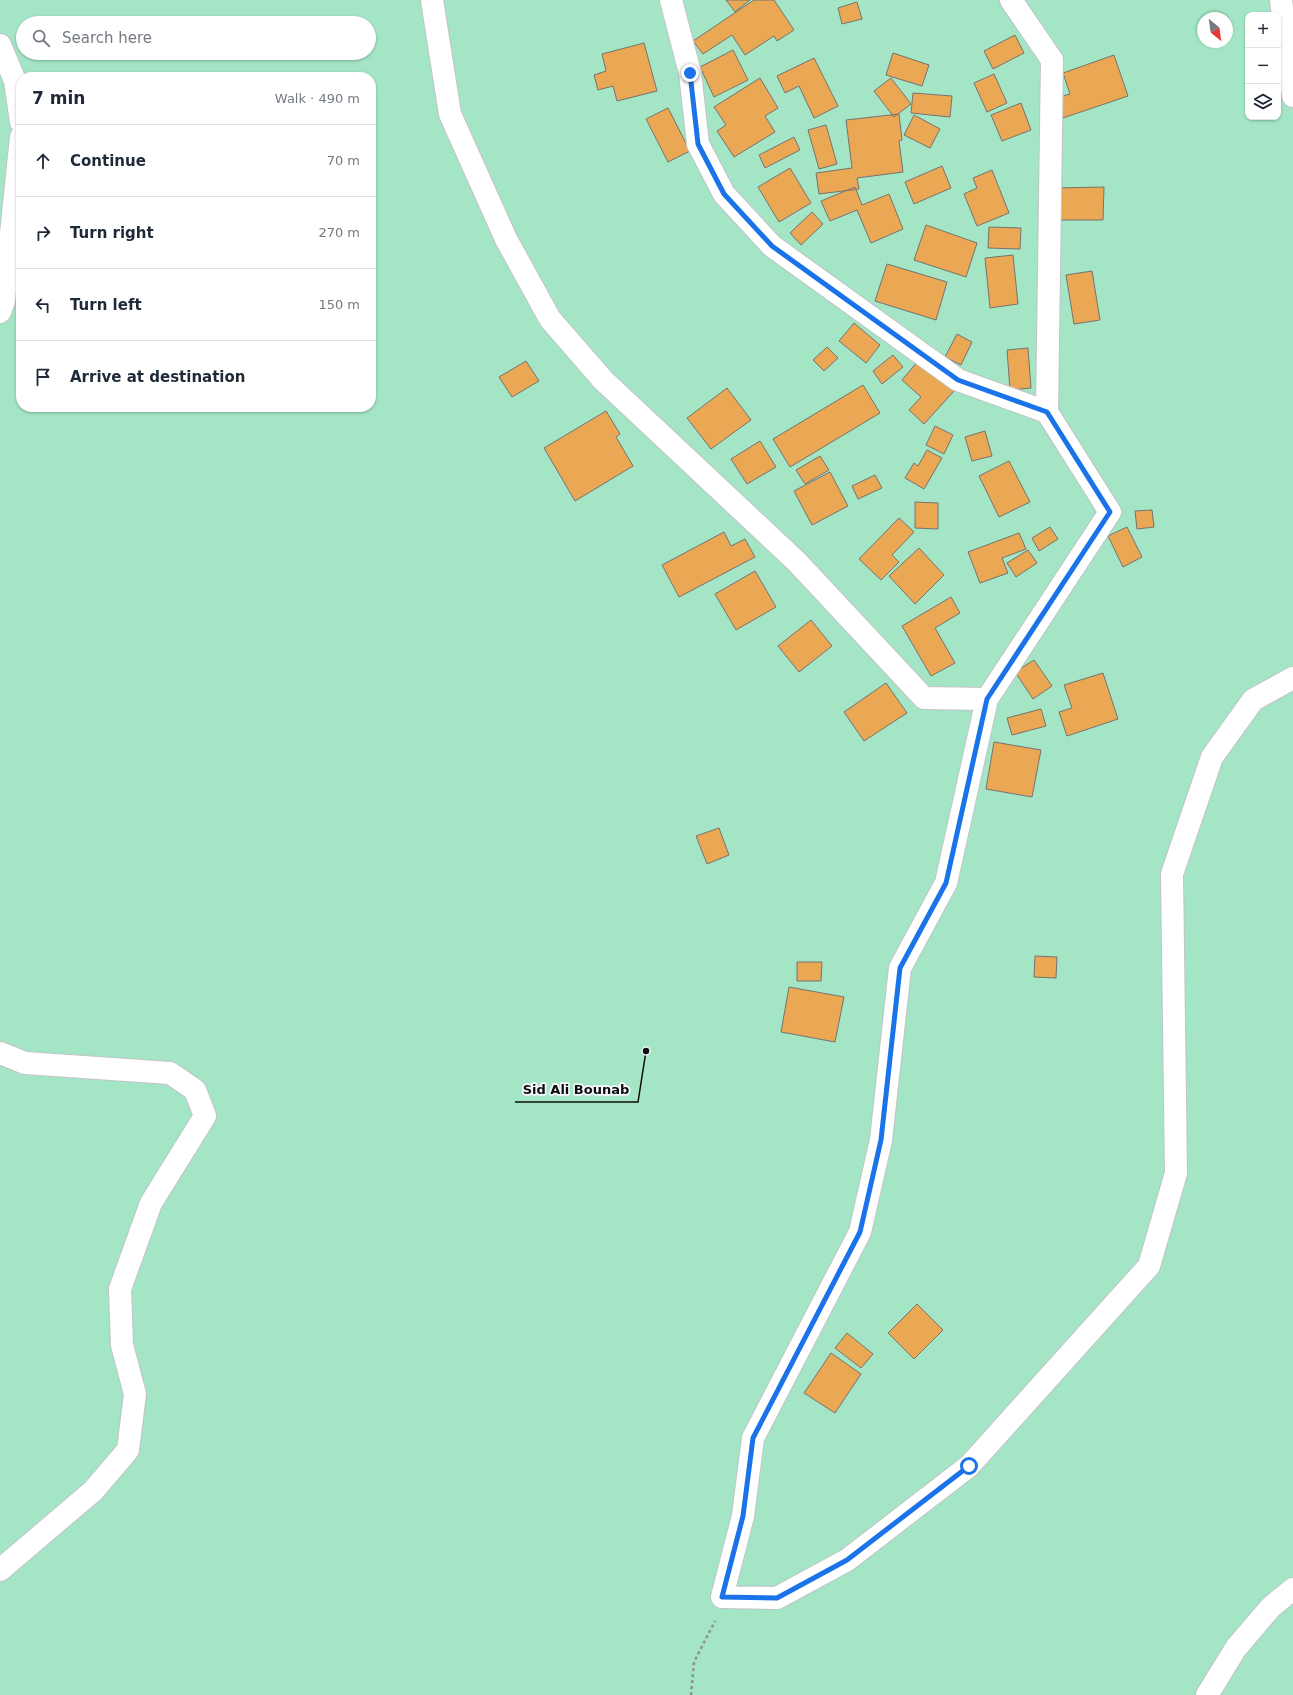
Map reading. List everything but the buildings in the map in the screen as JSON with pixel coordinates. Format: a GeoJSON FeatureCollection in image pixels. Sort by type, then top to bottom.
{"type":"FeatureCollection","features":[{"type":"Feature","properties":{"kind":"street"},"geometry":{"type":"LineString","coordinates":[[432,0],[450,114],[506,240],[550,319],[603,380],[797,562],[924,698],[987,699]]}},
{"type":"Feature","properties":{"kind":"street"},"geometry":{"type":"LineString","coordinates":[[671,0],[690,73],[698,144],[724,194],[772,246],[958,380],[1047,412]]}},
{"type":"Feature","properties":{"kind":"street"},"geometry":{"type":"LineString","coordinates":[[1011,0],[1052,60],[1047,412],[1110,512],[987,699],[946,883],[900,968],[881,1140],[860,1232],[753,1438],[743,1516],[722,1597],[777,1598],[847,1560],[969,1466],[1149,1266],[1176,1173],[1172,874],[1212,757],[1253,700],[1293,678]]}},
{"type":"Feature","properties":{"kind":"street"},"geometry":{"type":"LineString","coordinates":[[1281,0],[1293,96]]}},
{"type":"Feature","properties":{"kind":"street"},"geometry":{"type":"LineString","coordinates":[[0,45],[15,81],[16,88]]}},
{"type":"Feature","properties":{"kind":"street"},"geometry":{"type":"LineString","coordinates":[[0,312],[4,301],[16,185]]}},
{"type":"Feature","properties":{"kind":"street"},"geometry":{"type":"LineString","coordinates":[[0,1053],[25,1063],[170,1073],[195,1090],[205,1116],[151,1203],[120,1289],[122,1344],[135,1394],[128,1450],[93,1491],[0,1570]]}},
{"type":"Feature","properties":{"kind":"street"},"geometry":{"type":"LineString","coordinates":[[1207,1695],[1236,1648],[1271,1607],[1293,1589]]}},
{"type":"Feature","properties":{"kind":"path"},"geometry":{"type":"LineString","coordinates":[[691,1695],[694,1662],[718,1615],[722,1597]]}},
{"type":"Feature","properties":{"kind":"green space"},"geometry":{"type":"Polygon","coordinates":[[[0,0],[1293,0],[1293,1695],[0,1695],[0,0]]]}},
{"type":"Feature","properties":{"kind":"place","name":"Sid Ali Bounab"},"geometry":{"type":"Point","coordinates":[646,1051]}},
{"type":"Feature","properties":{"kind":"route"},"geometry":{"type":"LineString","coordinates":[[690,73],[698,144],[724,194],[772,246],[958,380],[1047,412],[1110,512],[987,699],[946,883],[900,968],[881,1140],[860,1232],[753,1438],[743,1516],[722,1597],[777,1598],[847,1560],[969,1466]]}}]}
